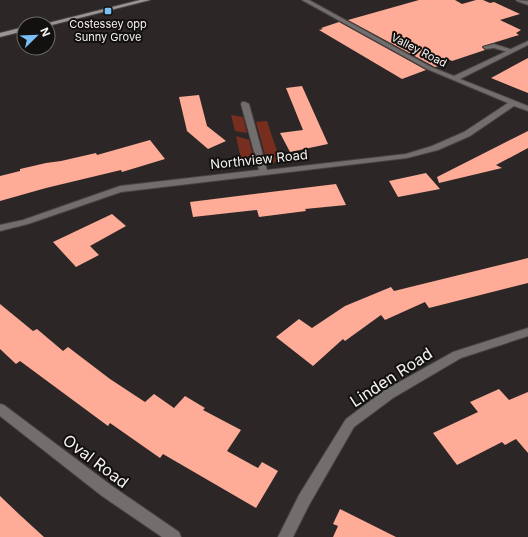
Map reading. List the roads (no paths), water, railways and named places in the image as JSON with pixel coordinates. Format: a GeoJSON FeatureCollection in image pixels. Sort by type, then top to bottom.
{"type":"FeatureCollection","features":[{"type":"Feature","properties":{"kind":"street"},"geometry":{"type":"LineString","coordinates":[[56,22],[147,0]]}},
{"type":"Feature","properties":{"kind":"street","name":"Valley Road"},"geometry":{"type":"LineString","coordinates":[[305,0],[429,68],[528,109]]}},
{"type":"Feature","properties":{"kind":"street"},"geometry":{"type":"LineString","coordinates":[[519,0],[528,3]]}},
{"type":"Feature","properties":{"kind":"street"},"geometry":{"type":"LineString","coordinates":[[0,35],[16,31]]}},
{"type":"Feature","properties":{"kind":"street"},"geometry":{"type":"LineString","coordinates":[[456,78],[528,43]]}},
{"type":"Feature","properties":{"kind":"street"},"geometry":{"type":"LineString","coordinates":[[486,47],[494,46],[511,51]]}},
{"type":"Feature","properties":{"kind":"street","name":"Northview Road"},"geometry":{"type":"LineString","coordinates":[[0,228],[25,222],[120,189],[407,156],[428,150],[467,134],[514,102]]}},
{"type":"Feature","properties":{"kind":"street"},"geometry":{"type":"LineString","coordinates":[[245,104],[264,172]]}},
{"type":"Feature","properties":{"kind":"street","name":"Linden Road"},"geometry":{"type":"LineString","coordinates":[[285,537],[304,500],[350,424],[389,394],[457,355],[528,332]]}},
{"type":"Feature","properties":{"kind":"street","name":"Oval Road"},"geometry":{"type":"LineString","coordinates":[[0,409],[106,491],[174,537]]}},
{"type":"Feature","properties":{"kind":"place","name":"Costessey opp Sunny Grove"},"geometry":{"type":"Point","coordinates":[108,11]}}]}
